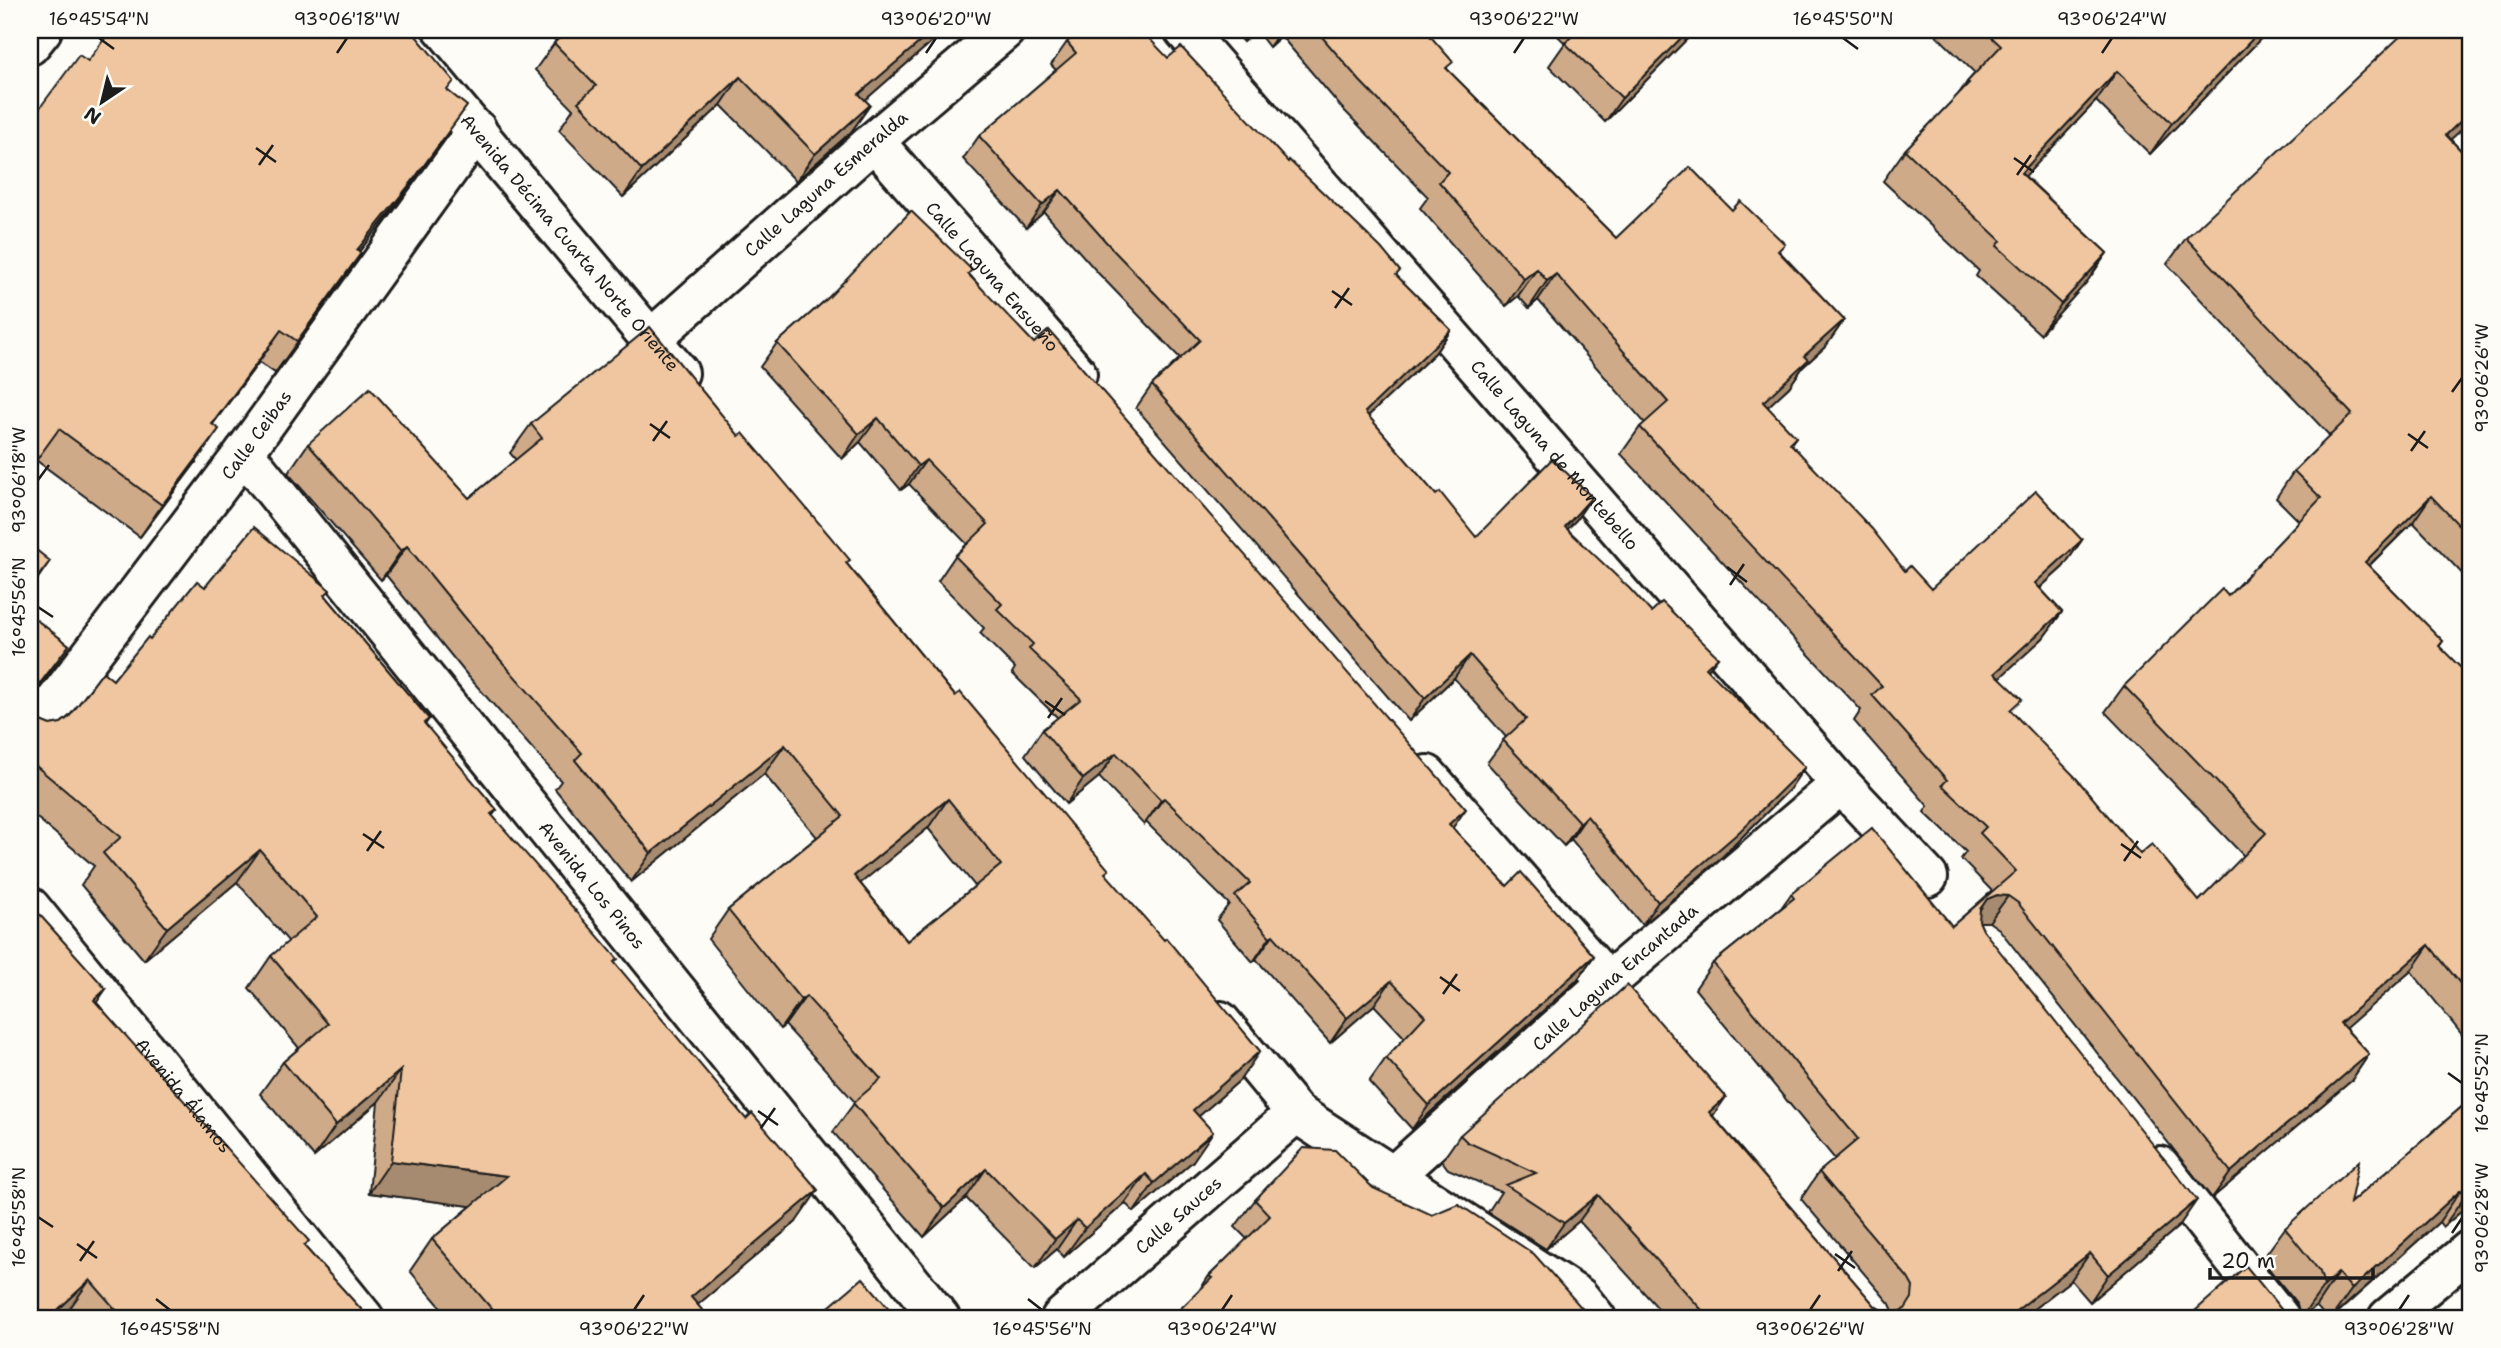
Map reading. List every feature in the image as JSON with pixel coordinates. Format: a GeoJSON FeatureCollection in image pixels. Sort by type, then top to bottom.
{"type":"FeatureCollection","features":[{"type":"Feature","properties":{"kind":"street"},"geometry":{"type":"LineString","coordinates":[[30,45],[42,30]]}},
{"type":"Feature","properties":{"kind":"street","name":"Avenida Décima Cuarta Norte Oriente"},"geometry":{"type":"LineString","coordinates":[[391,30],[704,402]]}},
{"type":"Feature","properties":{"kind":"street","name":"Calle Laguna de Montebello"},"geometry":{"type":"LineString","coordinates":[[1184,30],[1841,784],[1928,877]]}},
{"type":"Feature","properties":{"kind":"street","name":"Calle Laguna Esmeralda"},"geometry":{"type":"LineString","coordinates":[[650,339],[999,32]]}},
{"type":"Feature","properties":{"kind":"street","name":"Calle Ceibas"},"geometry":{"type":"LineString","coordinates":[[30,735],[244,453],[477,130]]}},
{"type":"Feature","properties":{"kind":"street","name":"Calle Laguna Ensueño"},"geometry":{"type":"LineString","coordinates":[[874,141],[1103,404]]}},
{"type":"Feature","properties":{"kind":"street","name":"Avenida Los Pinos"},"geometry":{"type":"LineString","coordinates":[[244,453],[940,1318]]}},
{"type":"Feature","properties":{"kind":"street"},"geometry":{"type":"LineString","coordinates":[[1406,750],[1608,982]]}},
{"type":"Feature","properties":{"kind":"street","name":"Calle Laguna Encantada"},"geometry":{"type":"LineString","coordinates":[[1393,1176],[1608,982],[1841,784]]}},
{"type":"Feature","properties":{"kind":"street","name":"Avenida Álamos"},"geometry":{"type":"LineString","coordinates":[[30,907],[364,1318]]}},
{"type":"Feature","properties":{"kind":"street"},"geometry":{"type":"LineString","coordinates":[[1199,996],[1296,1113],[1579,1297],[1596,1318]]}},
{"type":"Feature","properties":{"kind":"street","name":"Calle Sauces"},"geometry":{"type":"LineString","coordinates":[[1061,1318],[1296,1113]]}},
{"type":"Feature","properties":{"kind":"street"},"geometry":{"type":"LineString","coordinates":[[2135,1136],[2280,1318]]}},
{"type":"Feature","properties":{"kind":"street"},"geometry":{"type":"LineString","coordinates":[[2388,1318],[2471,1249]]}},
{"type":"Feature","properties":{"kind":"building"},"geometry":{"type":"Polygon","coordinates":[[[111,30],[411,30],[454,81],[447,90],[467,106],[411,183],[357,250],[361,253],[297,341],[281,330],[212,424],[219,429],[162,505],[59,429],[30,469],[30,121],[79,55],[88,61],[111,30]]]}},
{"type":"Feature","properties":{"kind":"building"},"geometry":{"type":"Polygon","coordinates":[[[568,30],[766,30],[770,34],[770,30],[934,30],[859,94],[870,105],[815,154],[740,77],[642,170],[578,102],[596,86],[554,43],[568,30]]]}},
{"type":"Feature","properties":{"kind":"building"},"geometry":{"type":"Polygon","coordinates":[[[1081,30],[1141,30],[1168,58],[1181,47],[1288,162],[1289,160],[1381,248],[1400,271],[1396,275],[1451,330],[1365,412],[1436,495],[1440,492],[1476,537],[1552,459],[1592,497],[1565,527],[1651,612],[1662,602],[1718,657],[1706,668],[1805,767],[1738,833],[1658,902],[1587,816],[1580,823],[1503,740],[1526,719],[1470,655],[1425,698],[1152,385],[1200,340],[1060,190],[1042,205],[979,136],[1076,53],[1067,42],[1081,30]]]}},
{"type":"Feature","properties":{"kind":"building"},"geometry":{"type":"Polygon","coordinates":[[[1316,30],[1425,30],[1453,62],[1446,68],[1616,238],[1690,167],[1732,210],[1740,201],[1785,244],[1778,251],[1844,320],[1804,356],[1808,360],[1763,402],[1796,437],[1790,443],[1872,529],[1905,571],[1910,566],[1931,589],[2036,491],[2082,540],[2035,583],[2062,612],[1995,673],[2022,699],[2010,710],[2076,778],[2140,854],[2152,844],[2199,901],[2266,833],[2124,686],[2222,589],[2228,596],[2321,498],[2294,471],[2352,414],[2186,238],[2407,30],[2471,30],[2471,111],[2446,135],[2471,161],[2471,538],[2431,496],[2365,562],[2443,641],[2439,646],[2471,678],[2471,997],[2429,945],[2340,1023],[2369,1054],[2231,1172],[2018,903],[2008,896],[1997,895],[1987,899],[1980,909],[1979,921],[1983,930],[2197,1200],[2108,1275],[2090,1253],[2007,1318],[1709,1318],[1598,1195],[1564,1223],[1506,1185],[1536,1173],[1467,1142],[1460,1135],[1627,985],[1726,1097],[1709,1112],[1875,1306],[1885,1312],[1895,1313],[1905,1309],[1912,1298],[1913,1287],[1908,1278],[1819,1172],[1858,1139],[1713,963],[1794,898],[1791,894],[1872,828],[1952,926],[2016,871],[1980,833],[1986,827],[1942,785],[1947,780],[1872,695],[1882,686],[1640,427],[1668,402],[1556,274],[1547,281],[1537,269],[1524,279],[1439,182],[1448,172],[1360,81],[1316,30]]]}},
{"type":"Feature","properties":{"kind":"building"},"geometry":{"type":"Polygon","coordinates":[[[1578,30],[1689,30],[1622,98],[1565,43],[1578,30]]]}},
{"type":"Feature","properties":{"kind":"building"},"geometry":{"type":"Polygon","coordinates":[[[1984,30],[2261,30],[2172,123],[2117,71],[2021,173],[2107,253],[2061,304],[1997,246],[2001,241],[1905,150],[2001,46],[1984,30]]]}},
{"type":"Feature","properties":{"kind":"building"},"geometry":{"type":"Polygon","coordinates":[[[911,211],[972,270],[968,274],[1034,343],[1049,330],[1466,809],[1449,824],[1507,886],[1521,872],[1594,956],[1429,1105],[1386,1058],[1425,1016],[1391,981],[1347,1018],[1235,896],[1250,883],[1164,798],[1161,800],[1116,753],[1083,779],[1042,730],[1081,699],[1029,649],[1033,644],[997,609],[1002,604],[955,556],[988,524],[926,460],[918,466],[878,418],[859,434],[777,343],[828,298],[911,211]]]}},
{"type":"Feature","properties":{"kind":"building"},"geometry":{"type":"Polygon","coordinates":[[[650,327],[739,436],[743,433],[850,560],[846,563],[955,696],[960,692],[1109,870],[1105,873],[1164,940],[1166,938],[1260,1051],[1193,1110],[1213,1132],[1154,1183],[1146,1174],[1085,1228],[1077,1220],[1055,1239],[986,1169],[944,1208],[853,1103],[881,1079],[806,996],[801,1000],[728,910],[843,816],[785,745],[651,853],[575,760],[582,753],[489,647],[407,546],[401,551],[308,444],[370,388],[469,498],[542,438],[531,424],[650,327]],[[948,799],[854,876],[907,941],[1001,865],[948,799]]]}},
{"type":"Feature","properties":{"kind":"building"},"geometry":{"type":"Polygon","coordinates":[[[254,527],[330,590],[325,595],[429,719],[424,723],[497,810],[491,814],[618,959],[614,962],[746,1119],[752,1113],[818,1190],[691,1297],[709,1318],[494,1318],[497,1315],[432,1239],[507,1176],[391,1161],[401,1070],[336,1125],[283,1062],[328,1024],[271,956],[317,917],[260,850],[167,928],[103,853],[121,837],[30,761],[30,615],[69,645],[35,690],[31,701],[33,712],[40,721],[50,725],[61,723],[69,717],[103,672],[113,680],[197,581],[205,587],[254,527]]]}},
{"type":"Feature","properties":{"kind":"building"},"geometry":{"type":"Polygon","coordinates":[[[30,545],[50,561],[30,587],[30,545]]]}},
{"type":"Feature","properties":{"kind":"building"},"geometry":{"type":"Polygon","coordinates":[[[30,894],[36,901],[31,905],[106,989],[94,1000],[309,1241],[304,1246],[369,1318],[123,1318],[90,1280],[49,1318],[30,1318],[30,894]]]}},
{"type":"Feature","properties":{"kind":"building"},"geometry":{"type":"Polygon","coordinates":[[[2471,1099],[2471,1190],[2466,1195],[2461,1190],[2352,1289],[2338,1273],[2324,1286],[2320,1272],[2285,1228],[2359,1161],[2350,1203],[2471,1099]]]}},
{"type":"Feature","properties":{"kind":"building"},"geometry":{"type":"Polygon","coordinates":[[[1303,1148],[1335,1150],[1373,1188],[1432,1215],[1458,1204],[1534,1254],[1588,1315],[1584,1318],[1171,1318],[1270,1216],[1255,1200],[1303,1148]]]}},
{"type":"Feature","properties":{"kind":"building"},"geometry":{"type":"Polygon","coordinates":[[[2246,1266],[2280,1308],[2295,1315],[2292,1318],[2187,1318],[2246,1266]]]}},
{"type":"Feature","properties":{"kind":"building"},"geometry":{"type":"Polygon","coordinates":[[[863,1278],[897,1318],[816,1318],[863,1278]]]}}]}
